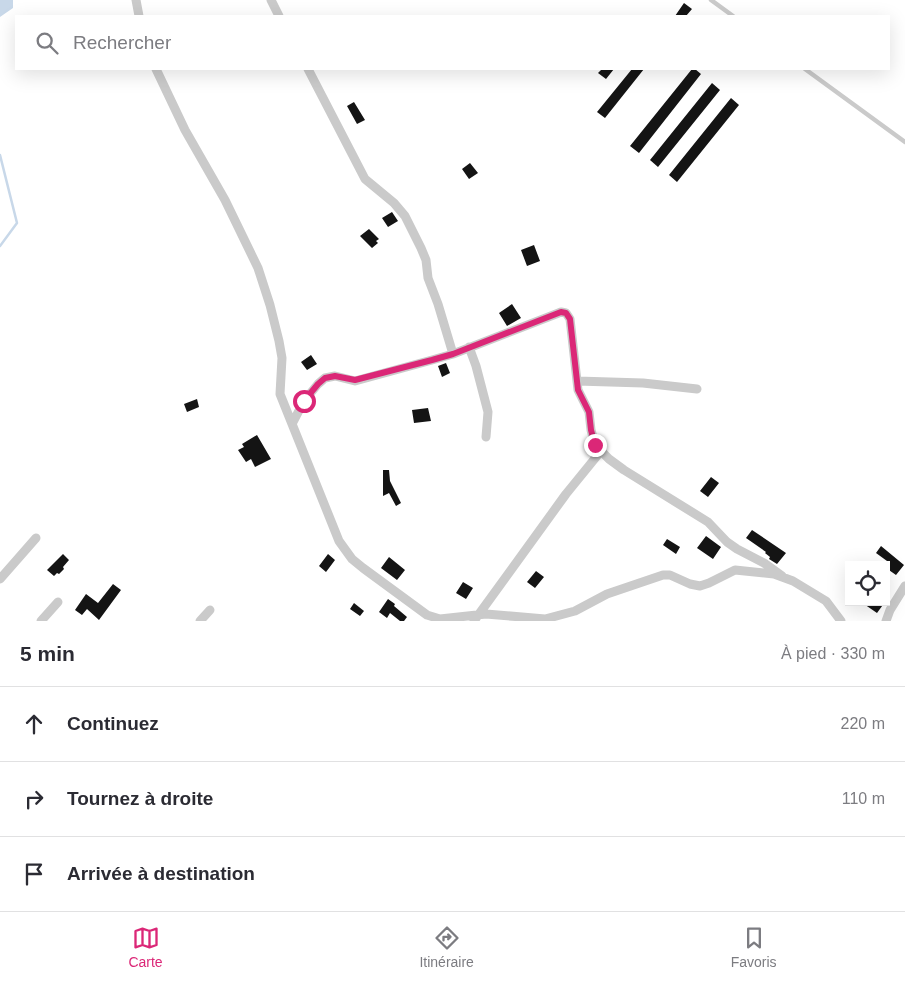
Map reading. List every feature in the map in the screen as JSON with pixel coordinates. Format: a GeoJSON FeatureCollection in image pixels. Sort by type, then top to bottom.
{"type":"FeatureCollection","features":[{"type":"Feature","properties":{"kind":"street"},"geometry":{"type":"LineString","coordinates":[[136,0],[139,15]]}},
{"type":"Feature","properties":{"kind":"street"},"geometry":{"type":"LineString","coordinates":[[271,0],[278,15]]}},
{"type":"Feature","properties":{"kind":"street"},"geometry":{"type":"LineString","coordinates":[[156,70],[185,130],[225,200],[258,268],[270,305],[282,358],[280,394],[339,541],[352,559],[363,568],[428,615],[441,620],[505,614],[545,619],[575,611],[607,594],[663,575],[670,575],[690,584],[700,586],[735,570],[774,574],[808,589],[826,601],[841,621]]}},
{"type":"Feature","properties":{"kind":"street"},"geometry":{"type":"LineString","coordinates":[[309,70],[365,179],[394,203],[405,216],[426,260],[428,278],[441,312],[453,354]]}},
{"type":"Feature","properties":{"kind":"street"},"geometry":{"type":"LineString","coordinates":[[292,424],[304,401],[325,378],[335,376],[355,380],[453,354],[561,312],[566,313],[570,319],[578,390],[589,412],[595,445],[624,470],[708,522],[737,550],[764,563],[783,577]]}},
{"type":"Feature","properties":{"kind":"street"},"geometry":{"type":"LineString","coordinates":[[469,347],[488,412],[486,437]]}},
{"type":"Feature","properties":{"kind":"street"},"geometry":{"type":"LineString","coordinates":[[577,381],[644,383],[697,389]]}},
{"type":"Feature","properties":{"kind":"street"},"geometry":{"type":"LineString","coordinates":[[476,618],[566,494],[601,451]]}},
{"type":"Feature","properties":{"kind":"street"},"geometry":{"type":"LineString","coordinates":[[0,579],[36,538]]}},
{"type":"Feature","properties":{"kind":"street"},"geometry":{"type":"LineString","coordinates":[[886,621],[890,610],[905,586]]}},
{"type":"Feature","properties":{"kind":"street"},"geometry":{"type":"LineString","coordinates":[[42,621],[58,602]]}},
{"type":"Feature","properties":{"kind":"street"},"geometry":{"type":"LineString","coordinates":[[200,621],[210,610]]}},
{"type":"Feature","properties":{"kind":"lane"},"geometry":{"type":"LineString","coordinates":[[711,0],[732,15]]}},
{"type":"Feature","properties":{"kind":"lane"},"geometry":{"type":"LineString","coordinates":[[806,70],[905,142]]}},
{"type":"Feature","properties":{"kind":"water"},"geometry":{"type":"Polygon","coordinates":[[[0,0],[13,0],[13,8],[0,17],[0,0]]]}},
{"type":"Feature","properties":{"kind":"building"},"geometry":{"type":"Polygon","coordinates":[[[684,3],[692,9],[687,15],[676,15],[684,3]]]}},
{"type":"Feature","properties":{"kind":"building"},"geometry":{"type":"Polygon","coordinates":[[[601,70],[613,70],[606,79],[598,73],[601,70]]]}},
{"type":"Feature","properties":{"kind":"building"},"geometry":{"type":"Polygon","coordinates":[[[631,70],[643,70],[605,118],[597,112],[631,70]]]}},
{"type":"Feature","properties":{"kind":"building"},"geometry":{"type":"Polygon","coordinates":[[[691,70],[696,70],[701,74],[639,153],[630,146],[691,70]]]}},
{"type":"Feature","properties":{"kind":"building"},"geometry":{"type":"Polygon","coordinates":[[[712,83],[720,90],[658,167],[650,160],[712,83]]]}},
{"type":"Feature","properties":{"kind":"building"},"geometry":{"type":"Polygon","coordinates":[[[731,98],[739,105],[677,182],[669,175],[731,98]]]}},
{"type":"Feature","properties":{"kind":"building"},"geometry":{"type":"Polygon","coordinates":[[[354,102],[365,120],[357,124],[347,106],[354,102]]]}},
{"type":"Feature","properties":{"kind":"building"},"geometry":{"type":"Polygon","coordinates":[[[470,163],[478,173],[469,179],[462,169],[470,163]]]}},
{"type":"Feature","properties":{"kind":"building"},"geometry":{"type":"Polygon","coordinates":[[[392,212],[398,221],[388,227],[382,218],[392,212]]]}},
{"type":"Feature","properties":{"kind":"building"},"geometry":{"type":"Polygon","coordinates":[[[369,229],[379,239],[376,241],[378,243],[372,248],[360,236],[369,229]]]}},
{"type":"Feature","properties":{"kind":"building"},"geometry":{"type":"Polygon","coordinates":[[[534,245],[540,261],[527,266],[521,250],[534,245]]]}},
{"type":"Feature","properties":{"kind":"building"},"geometry":{"type":"Polygon","coordinates":[[[512,304],[521,318],[507,326],[499,313],[512,304]]]}},
{"type":"Feature","properties":{"kind":"building"},"geometry":{"type":"Polygon","coordinates":[[[311,355],[317,364],[307,370],[301,362],[311,355]]]}},
{"type":"Feature","properties":{"kind":"building"},"geometry":{"type":"Polygon","coordinates":[[[446,363],[450,373],[442,377],[438,366],[446,363]]]}},
{"type":"Feature","properties":{"kind":"building"},"geometry":{"type":"Polygon","coordinates":[[[197,399],[199,407],[187,412],[184,404],[197,399]]]}},
{"type":"Feature","properties":{"kind":"building"},"geometry":{"type":"Polygon","coordinates":[[[428,408],[431,421],[414,423],[412,410],[428,408]]]}},
{"type":"Feature","properties":{"kind":"building"},"geometry":{"type":"Polygon","coordinates":[[[257,435],[271,459],[255,467],[251,459],[246,462],[238,450],[244,447],[242,444],[257,435]]]}},
{"type":"Feature","properties":{"kind":"building"},"geometry":{"type":"Polygon","coordinates":[[[383,470],[389,470],[390,481],[401,503],[396,506],[389,493],[383,496],[383,470]]]}},
{"type":"Feature","properties":{"kind":"building"},"geometry":{"type":"Polygon","coordinates":[[[711,477],[719,483],[708,497],[700,491],[711,477]]]}},
{"type":"Feature","properties":{"kind":"building"},"geometry":{"type":"Polygon","coordinates":[[[752,530],[786,553],[777,564],[769,559],[770,557],[766,552],[746,538],[752,530]]]}},
{"type":"Feature","properties":{"kind":"building"},"geometry":{"type":"Polygon","coordinates":[[[706,536],[721,547],[713,559],[697,548],[706,536]]]}},
{"type":"Feature","properties":{"kind":"building"},"geometry":{"type":"Polygon","coordinates":[[[667,539],[680,547],[676,554],[663,545],[667,539]]]}},
{"type":"Feature","properties":{"kind":"building"},"geometry":{"type":"Polygon","coordinates":[[[881,546],[904,565],[896,575],[890,571],[890,561],[876,553],[881,546]]]}},
{"type":"Feature","properties":{"kind":"building"},"geometry":{"type":"Polygon","coordinates":[[[63,554],[69,560],[63,567],[64,569],[54,576],[47,570],[63,554]]]}},
{"type":"Feature","properties":{"kind":"building"},"geometry":{"type":"Polygon","coordinates":[[[328,554],[335,560],[326,572],[319,566],[328,554]]]}},
{"type":"Feature","properties":{"kind":"building"},"geometry":{"type":"Polygon","coordinates":[[[389,557],[405,570],[397,580],[381,568],[389,557]]]}},
{"type":"Feature","properties":{"kind":"building"},"geometry":{"type":"Polygon","coordinates":[[[536,571],[544,577],[535,588],[527,582],[536,571]]]}},
{"type":"Feature","properties":{"kind":"building"},"geometry":{"type":"Polygon","coordinates":[[[463,582],[473,588],[466,599],[456,593],[463,582]]]}},
{"type":"Feature","properties":{"kind":"building"},"geometry":{"type":"Polygon","coordinates":[[[113,584],[121,590],[99,620],[87,609],[82,615],[75,610],[86,594],[98,603],[113,584]]]}},
{"type":"Feature","properties":{"kind":"building"},"geometry":{"type":"Polygon","coordinates":[[[388,599],[407,617],[404,621],[400,621],[390,613],[387,618],[379,612],[388,599]]]}},
{"type":"Feature","properties":{"kind":"building"},"geometry":{"type":"Polygon","coordinates":[[[354,603],[364,611],[360,616],[350,609],[354,603]]]}},
{"type":"Feature","properties":{"kind":"building"},"geometry":{"type":"Polygon","coordinates":[[[867,606],[882,606],[877,613],[867,606]]]}},
{"type":"Feature","properties":{"kind":"waterway"},"geometry":{"type":"LineString","coordinates":[[0,155],[17,223],[0,246]]}},
{"type":"Feature","properties":{"kind":"route"},"geometry":{"type":"LineString","coordinates":[[304,401],[325,378],[335,376],[355,380],[365,379],[453,354],[561,312],[566,313],[570,319],[578,390],[589,412],[595,445]]}}]}
